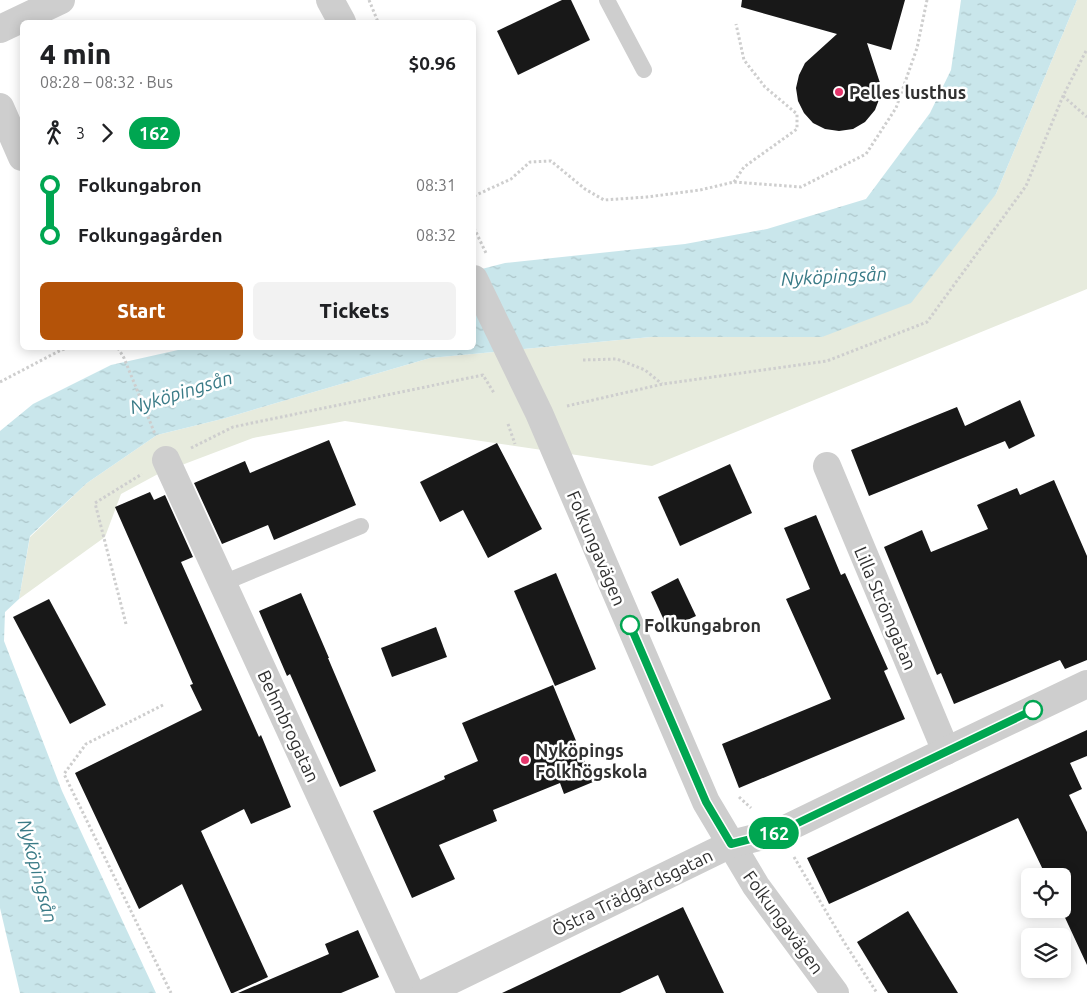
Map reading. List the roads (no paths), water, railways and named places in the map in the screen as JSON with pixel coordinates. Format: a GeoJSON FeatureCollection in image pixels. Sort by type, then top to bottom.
{"type":"FeatureCollection","features":[{"type":"Feature","properties":{"kind":"street"},"geometry":{"type":"LineString","coordinates":[[0,29],[61,0]]}},
{"type":"Feature","properties":{"kind":"street"},"geometry":{"type":"LineString","coordinates":[[330,0],[341,20]]}},
{"type":"Feature","properties":{"kind":"street"},"geometry":{"type":"LineString","coordinates":[[0,108],[20,153]]}},
{"type":"Feature","properties":{"kind":"street","name":"Folkungavägen"},"geometry":{"type":"LineString","coordinates":[[482,270],[513,358],[706,802],[756,886],[835,993]]}},
{"type":"Feature","properties":{"kind":"street","name":"Behmbrogatan"},"geometry":{"type":"LineString","coordinates":[[162,450],[411,993]]}},
{"type":"Feature","properties":{"kind":"street","name":"Lilla Strömgatan"},"geometry":{"type":"LineString","coordinates":[[827,466],[946,750]]}},
{"type":"Feature","properties":{"kind":"street","name":"Östra Trädgårdsgatan"},"geometry":{"type":"LineString","coordinates":[[425,993],[731,844],[779,832],[946,750],[1087,684]]}},
{"type":"Feature","properties":{"kind":"lane"},"geometry":{"type":"LineString","coordinates":[[607,0],[644,70]]}},
{"type":"Feature","properties":{"kind":"lane"},"geometry":{"type":"LineString","coordinates":[[223,584],[361,526]]}},
{"type":"Feature","properties":{"kind":"water","name":"Nyköpingsån"},"geometry":{"type":"Polygon","coordinates":[[[961,0],[1077,0],[996,194],[911,303],[822,337],[651,337],[430,358],[222,419],[157,435],[87,483],[30,536],[19,599],[5,612],[4,641],[62,791],[156,993],[20,993],[0,908],[0,431],[33,404],[111,365],[178,350],[476,350],[476,270],[505,263],[685,244],[767,229],[866,199],[930,113],[951,70],[961,0]]]}},
{"type":"Feature","properties":{"kind":"place","name":"Pelles lusthus"},"geometry":{"type":"Point","coordinates":[839,92]}},
{"type":"Feature","properties":{"kind":"place","name":"Folkungabron"},"geometry":{"type":"Point","coordinates":[630,625]}},
{"type":"Feature","properties":{"kind":"place","name":"Nyköpings Folkhögskola"},"geometry":{"type":"Point","coordinates":[525,760]}}]}
